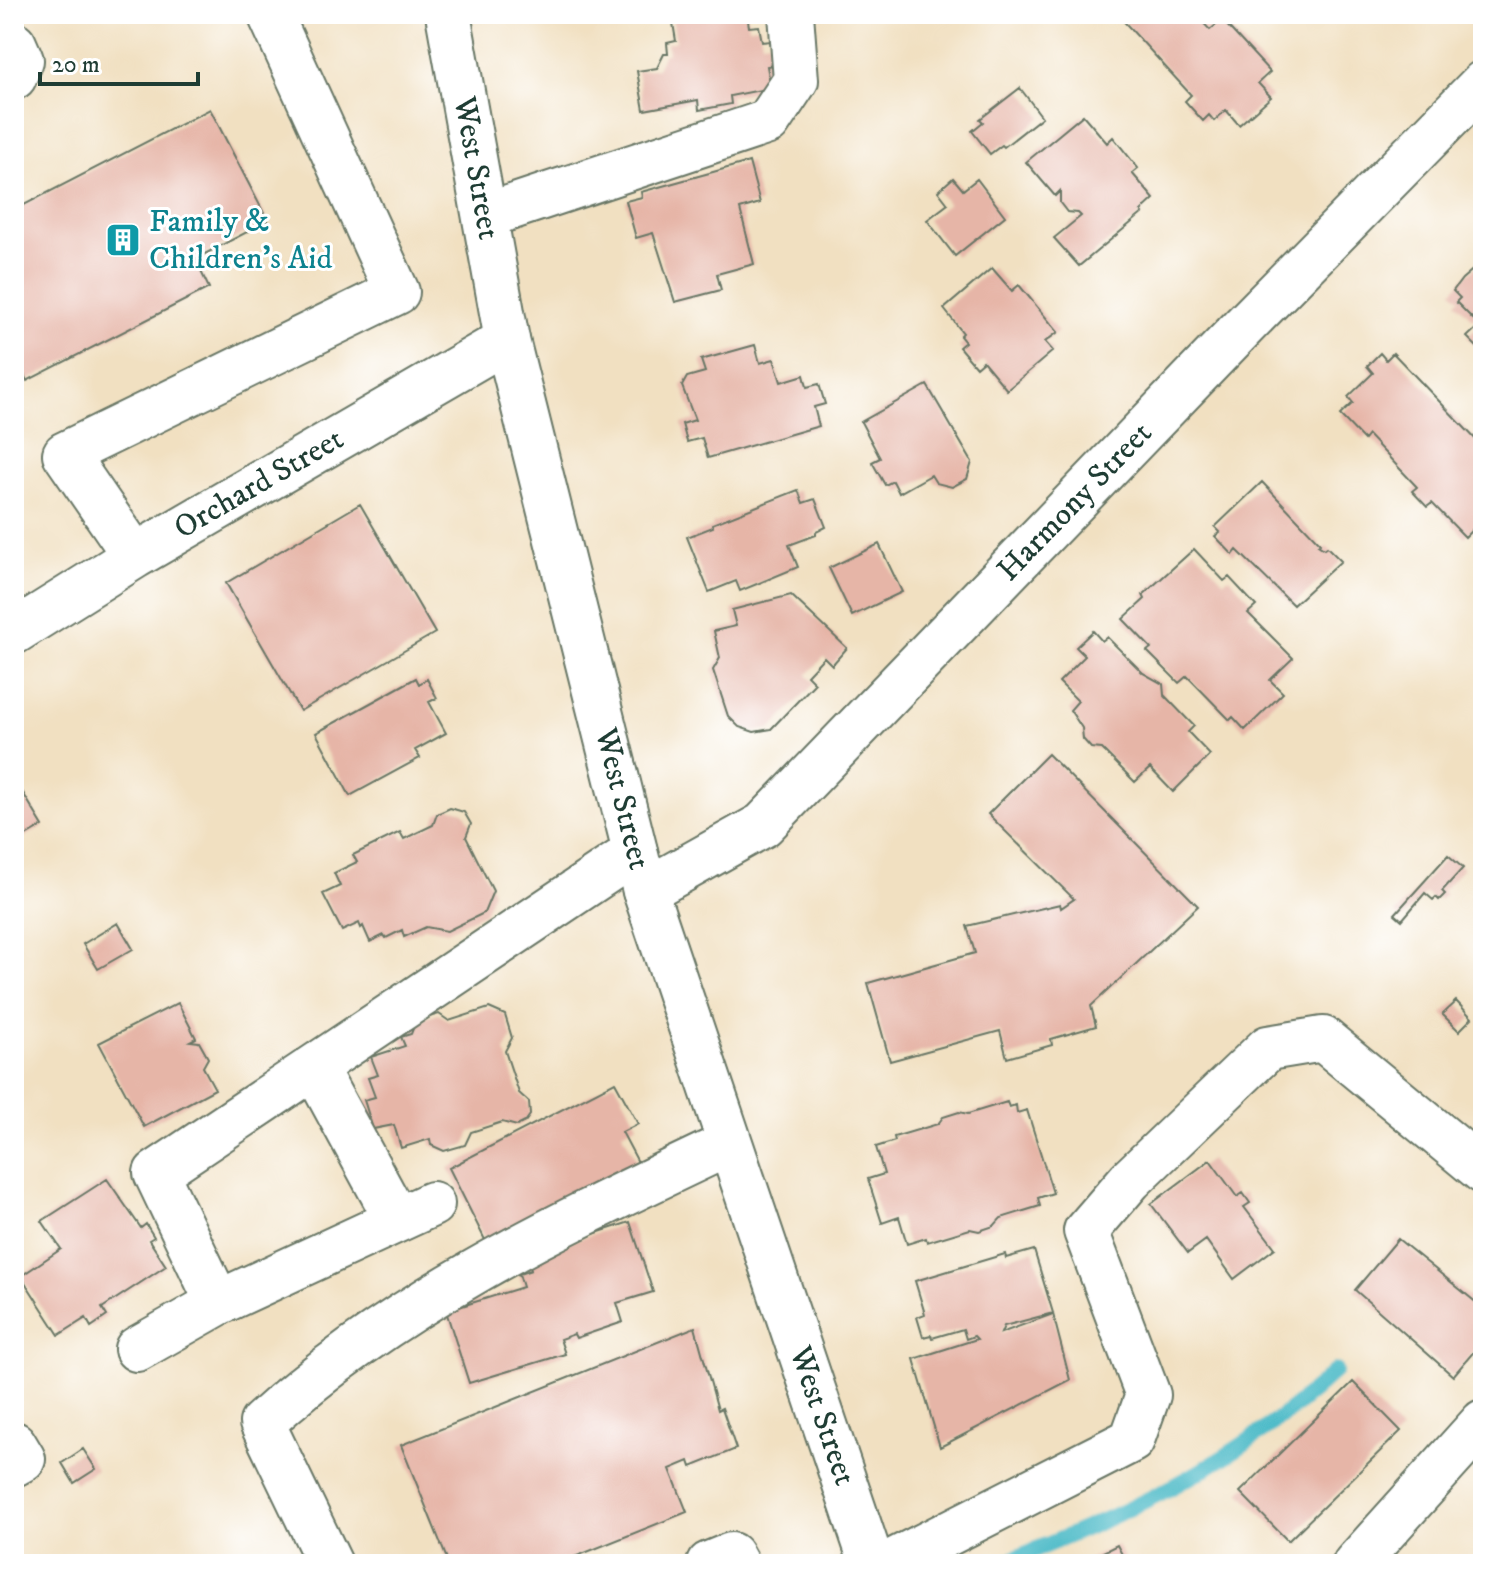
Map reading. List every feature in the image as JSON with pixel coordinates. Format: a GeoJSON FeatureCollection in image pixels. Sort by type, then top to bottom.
{"type":"FeatureCollection","features":[{"type":"Feature","properties":{"kind":"street"},"geometry":{"type":"LineString","coordinates":[[135,556],[65,454],[397,292],[270,14]]}},
{"type":"Feature","properties":{"kind":"street","name":"West Street"},"geometry":{"type":"LineString","coordinates":[[448,14],[507,340],[640,872],[728,1144],[872,1564]]}},
{"type":"Feature","properties":{"kind":"street"},"geometry":{"type":"LineString","coordinates":[[485,216],[768,122],[796,80],[791,14]]}},
{"type":"Feature","properties":{"kind":"street"},"geometry":{"type":"LineString","coordinates":[[14,44],[21,60],[14,77]]}},
{"type":"Feature","properties":{"kind":"street","name":"Harmony Street"},"geometry":{"type":"LineString","coordinates":[[218,1303],[156,1173],[314,1067],[640,872],[763,825],[1483,83]]}},
{"type":"Feature","properties":{"kind":"street","name":"Orchard Street"},"geometry":{"type":"LineString","coordinates":[[14,632],[135,556],[507,340]]}},
{"type":"Feature","properties":{"kind":"street"},"geometry":{"type":"LineString","coordinates":[[888,1564],[1132,1440],[1148,1395],[1086,1231],[1130,1180],[1268,1048],[1323,1039],[1483,1171]]}},
{"type":"Feature","properties":{"kind":"street"},"geometry":{"type":"LineString","coordinates":[[137,1349],[218,1303],[415,1212],[314,1067]]}},
{"type":"Feature","properties":{"kind":"street"},"geometry":{"type":"LineString","coordinates":[[330,1564],[262,1423],[298,1389],[386,1325],[471,1272],[728,1144]]}},
{"type":"Feature","properties":{"kind":"street"},"geometry":{"type":"LineString","coordinates":[[1355,1564],[1483,1422]]}},
{"type":"Feature","properties":{"kind":"street"},"geometry":{"type":"LineString","coordinates":[[14,1444],[23,1459],[14,1464]]}},
{"type":"Feature","properties":{"kind":"street"},"geometry":{"type":"LineString","coordinates":[[709,1564],[731,1555],[736,1564]]}},
{"type":"Feature","properties":{"kind":"building"},"geometry":{"type":"Polygon","coordinates":[[[669,14],[747,14],[749,27],[759,26],[762,42],[771,41],[775,65],[767,66],[771,88],[730,96],[731,104],[699,110],[698,100],[644,110],[637,71],[657,68],[664,54],[668,54],[667,43],[676,41],[669,14]]]}},
{"type":"Feature","properties":{"kind":"building"},"geometry":{"type":"Polygon","coordinates":[[[1117,14],[1195,14],[1210,30],[1222,20],[1270,72],[1258,83],[1271,97],[1239,125],[1226,110],[1214,121],[1209,115],[1203,121],[1185,101],[1191,95],[1117,14]]]}},
{"type":"Feature","properties":{"kind":"building"},"geometry":{"type":"Polygon","coordinates":[[[1020,88],[1042,117],[1004,147],[1002,145],[990,154],[972,131],[983,122],[980,119],[1020,88]]]}},
{"type":"Feature","properties":{"kind":"building","name":"Family & Children's Aid"},"geometry":{"type":"Polygon","coordinates":[[[210,109],[268,221],[195,259],[209,288],[27,381],[14,355],[14,210],[210,109]]]}},
{"type":"Feature","properties":{"kind":"building"},"geometry":{"type":"Polygon","coordinates":[[[1083,115],[1107,143],[1113,137],[1138,168],[1132,173],[1154,199],[1141,211],[1143,213],[1079,266],[1054,238],[1081,216],[1067,212],[1060,203],[1060,191],[1055,196],[1026,162],[1083,115]]]}},
{"type":"Feature","properties":{"kind":"building"},"geometry":{"type":"Polygon","coordinates":[[[749,162],[760,203],[740,209],[754,264],[717,274],[721,290],[675,302],[653,233],[636,238],[626,201],[642,197],[641,192],[749,162]]]}},
{"type":"Feature","properties":{"kind":"building"},"geometry":{"type":"Polygon","coordinates":[[[953,178],[963,190],[977,179],[1005,216],[955,256],[927,220],[948,204],[938,191],[953,178]]]}},
{"type":"Feature","properties":{"kind":"building"},"geometry":{"type":"Polygon","coordinates":[[[1483,261],[1483,320],[1478,314],[1473,319],[1456,302],[1460,298],[1453,291],[1483,261]]]}},
{"type":"Feature","properties":{"kind":"building"},"geometry":{"type":"Polygon","coordinates":[[[992,268],[1012,291],[1019,285],[1058,332],[1045,342],[1053,351],[1007,390],[983,361],[976,367],[959,347],[965,342],[960,336],[963,333],[944,309],[992,268]]]}},
{"type":"Feature","properties":{"kind":"building"},"geometry":{"type":"Polygon","coordinates":[[[1483,322],[1483,353],[1467,337],[1483,322]]]}},
{"type":"Feature","properties":{"kind":"building"},"geometry":{"type":"Polygon","coordinates":[[[755,345],[760,363],[774,359],[781,382],[804,375],[807,387],[819,384],[825,404],[814,407],[819,426],[708,458],[702,438],[687,442],[682,424],[695,420],[682,386],[687,377],[705,372],[701,360],[755,345]]]}},
{"type":"Feature","properties":{"kind":"building"},"geometry":{"type":"Polygon","coordinates":[[[1380,353],[1386,360],[1393,353],[1483,447],[1483,525],[1477,531],[1474,528],[1465,537],[1432,503],[1427,507],[1412,491],[1417,487],[1368,435],[1364,440],[1340,415],[1353,403],[1348,397],[1373,373],[1367,366],[1380,353]]]}},
{"type":"Feature","properties":{"kind":"building"},"geometry":{"type":"Polygon","coordinates":[[[927,385],[972,462],[967,479],[952,487],[936,483],[931,475],[899,493],[893,481],[885,485],[872,462],[880,458],[861,422],[927,385]]]}},
{"type":"Feature","properties":{"kind":"building"},"geometry":{"type":"Polygon","coordinates":[[[1262,482],[1320,543],[1318,545],[1324,549],[1327,547],[1341,561],[1293,605],[1237,550],[1233,555],[1215,536],[1220,532],[1215,527],[1262,482]]]}},
{"type":"Feature","properties":{"kind":"building"},"geometry":{"type":"Polygon","coordinates":[[[798,490],[803,503],[815,499],[826,527],[816,535],[789,545],[798,567],[740,591],[736,581],[709,592],[687,537],[798,490]]]}},
{"type":"Feature","properties":{"kind":"building"},"geometry":{"type":"Polygon","coordinates":[[[360,504],[435,633],[300,711],[226,583],[360,504]]]}},
{"type":"Feature","properties":{"kind":"building"},"geometry":{"type":"Polygon","coordinates":[[[879,544],[902,592],[852,616],[829,568],[879,544]]]}},
{"type":"Feature","properties":{"kind":"building"},"geometry":{"type":"Polygon","coordinates":[[[1194,549],[1224,581],[1229,577],[1256,606],[1248,613],[1293,658],[1270,680],[1283,693],[1245,730],[1233,717],[1230,720],[1187,676],[1179,683],[1147,651],[1151,648],[1123,619],[1145,599],[1143,595],[1194,549]]]}},
{"type":"Feature","properties":{"kind":"building"},"geometry":{"type":"Polygon","coordinates":[[[791,595],[847,648],[832,665],[824,657],[807,675],[815,683],[771,729],[754,732],[739,727],[728,716],[713,670],[720,658],[714,631],[736,626],[732,610],[791,595]]]}},
{"type":"Feature","properties":{"kind":"building"},"geometry":{"type":"Polygon","coordinates":[[[1093,631],[1102,641],[1107,637],[1143,673],[1163,684],[1164,695],[1194,726],[1188,732],[1210,755],[1173,792],[1150,768],[1135,782],[1102,749],[1091,748],[1083,739],[1082,728],[1070,710],[1078,701],[1059,682],[1085,656],[1076,647],[1093,631]]]}},
{"type":"Feature","properties":{"kind":"building"},"geometry":{"type":"Polygon","coordinates":[[[416,678],[419,684],[427,679],[437,698],[429,702],[446,733],[415,750],[420,758],[350,796],[316,733],[416,678]]]}},
{"type":"Feature","properties":{"kind":"building"},"geometry":{"type":"Polygon","coordinates":[[[1048,754],[1198,906],[1091,1006],[1096,1026],[1051,1039],[1052,1045],[1007,1058],[1000,1031],[890,1061],[868,983],[975,953],[967,926],[1060,904],[1061,908],[1074,899],[988,814],[1048,754]]]}},
{"type":"Feature","properties":{"kind":"building"},"geometry":{"type":"Polygon","coordinates":[[[14,778],[43,826],[14,843],[14,778]]]}},
{"type":"Feature","properties":{"kind":"building"},"geometry":{"type":"Polygon","coordinates":[[[450,808],[464,812],[471,824],[466,837],[493,891],[484,913],[447,931],[426,927],[404,937],[402,930],[370,942],[359,923],[342,931],[323,894],[340,886],[334,873],[357,862],[353,855],[400,832],[404,839],[433,825],[437,814],[450,808]]]}},
{"type":"Feature","properties":{"kind":"building"},"geometry":{"type":"Polygon","coordinates":[[[1448,855],[1463,868],[1442,891],[1445,894],[1439,900],[1436,897],[1433,900],[1425,893],[1402,920],[1395,914],[1448,855]]]}},
{"type":"Feature","properties":{"kind":"building"},"geometry":{"type":"Polygon","coordinates":[[[118,923],[133,949],[98,969],[83,944],[118,923]]]}},
{"type":"Feature","properties":{"kind":"building"},"geometry":{"type":"Polygon","coordinates":[[[1456,1001],[1472,1018],[1459,1031],[1442,1014],[1456,1001]]]}},
{"type":"Feature","properties":{"kind":"building"},"geometry":{"type":"Polygon","coordinates":[[[178,1003],[196,1038],[190,1041],[199,1042],[208,1058],[203,1067],[215,1089],[144,1127],[99,1043],[178,1003]]]}},
{"type":"Feature","properties":{"kind":"building"},"geometry":{"type":"Polygon","coordinates":[[[489,1008],[505,1015],[512,1038],[505,1051],[519,1093],[529,1102],[530,1115],[525,1122],[517,1126],[502,1122],[471,1132],[465,1145],[444,1151],[431,1145],[430,1139],[401,1148],[394,1125],[373,1129],[364,1100],[375,1097],[368,1078],[378,1075],[371,1057],[405,1046],[401,1037],[411,1034],[416,1021],[439,1014],[449,1021],[489,1008]]]}},
{"type":"Feature","properties":{"kind":"building"},"geometry":{"type":"Polygon","coordinates":[[[615,1082],[638,1124],[622,1132],[639,1164],[486,1242],[449,1168],[615,1082]]]}},
{"type":"Feature","properties":{"kind":"building"},"geometry":{"type":"Polygon","coordinates":[[[1007,1102],[1009,1107],[1016,1105],[1017,1113],[1027,1110],[1053,1193],[1038,1198],[1040,1206],[1001,1218],[994,1226],[979,1231],[970,1229],[927,1242],[926,1238],[907,1244],[899,1217],[882,1223],[868,1179],[884,1174],[876,1147],[895,1141],[894,1137],[938,1124],[943,1117],[959,1112],[968,1114],[1007,1102]]]}},
{"type":"Feature","properties":{"kind":"building"},"geometry":{"type":"Polygon","coordinates":[[[1210,1160],[1237,1197],[1243,1193],[1250,1203],[1244,1207],[1275,1248],[1234,1279],[1206,1240],[1188,1253],[1151,1204],[1210,1160]]]}},
{"type":"Feature","properties":{"kind":"building"},"geometry":{"type":"Polygon","coordinates":[[[107,1179],[141,1228],[146,1224],[154,1237],[149,1240],[166,1266],[102,1308],[107,1316],[91,1327],[86,1318],[59,1335],[21,1276],[61,1249],[42,1221],[107,1179]]]}},
{"type":"Feature","properties":{"kind":"building"},"geometry":{"type":"Polygon","coordinates":[[[630,1222],[653,1292],[617,1303],[623,1322],[576,1338],[574,1334],[560,1339],[565,1354],[469,1383],[446,1311],[523,1287],[519,1274],[531,1270],[529,1261],[547,1249],[630,1222]]]}},
{"type":"Feature","properties":{"kind":"building"},"geometry":{"type":"Polygon","coordinates":[[[1398,1239],[1483,1308],[1483,1341],[1453,1376],[1355,1290],[1398,1239]]]}},
{"type":"Feature","properties":{"kind":"building"},"geometry":{"type":"Polygon","coordinates":[[[1034,1250],[1053,1313],[1004,1326],[1001,1333],[1053,1314],[1070,1380],[940,1447],[914,1359],[977,1339],[974,1336],[966,1339],[963,1329],[932,1338],[931,1335],[923,1337],[917,1317],[925,1314],[915,1281],[1005,1254],[1006,1258],[1034,1250]]]}},
{"type":"Feature","properties":{"kind":"building"},"geometry":{"type":"Polygon","coordinates":[[[695,1327],[718,1410],[722,1408],[736,1449],[691,1467],[689,1461],[670,1469],[687,1512],[557,1564],[449,1564],[401,1445],[695,1327]]]}},
{"type":"Feature","properties":{"kind":"building"},"geometry":{"type":"Polygon","coordinates":[[[1353,1382],[1401,1431],[1288,1541],[1240,1492],[1353,1382]]]}},
{"type":"Feature","properties":{"kind":"building"},"geometry":{"type":"Polygon","coordinates":[[[83,1449],[96,1469],[74,1483],[62,1463],[83,1449]]]}},
{"type":"Feature","properties":{"kind":"building"},"geometry":{"type":"Polygon","coordinates":[[[1117,1545],[1127,1564],[1079,1564],[1117,1545]]]}},
{"type":"Feature","properties":{"kind":"waterway"},"geometry":{"type":"LineString","coordinates":[[1001,1564],[1136,1505],[1218,1461],[1297,1405],[1335,1371]]}},
{"type":"Feature","properties":{"kind":"place","name":"Family & Children's Aid"},"geometry":{"type":"Point","coordinates":[123,240]}}]}
